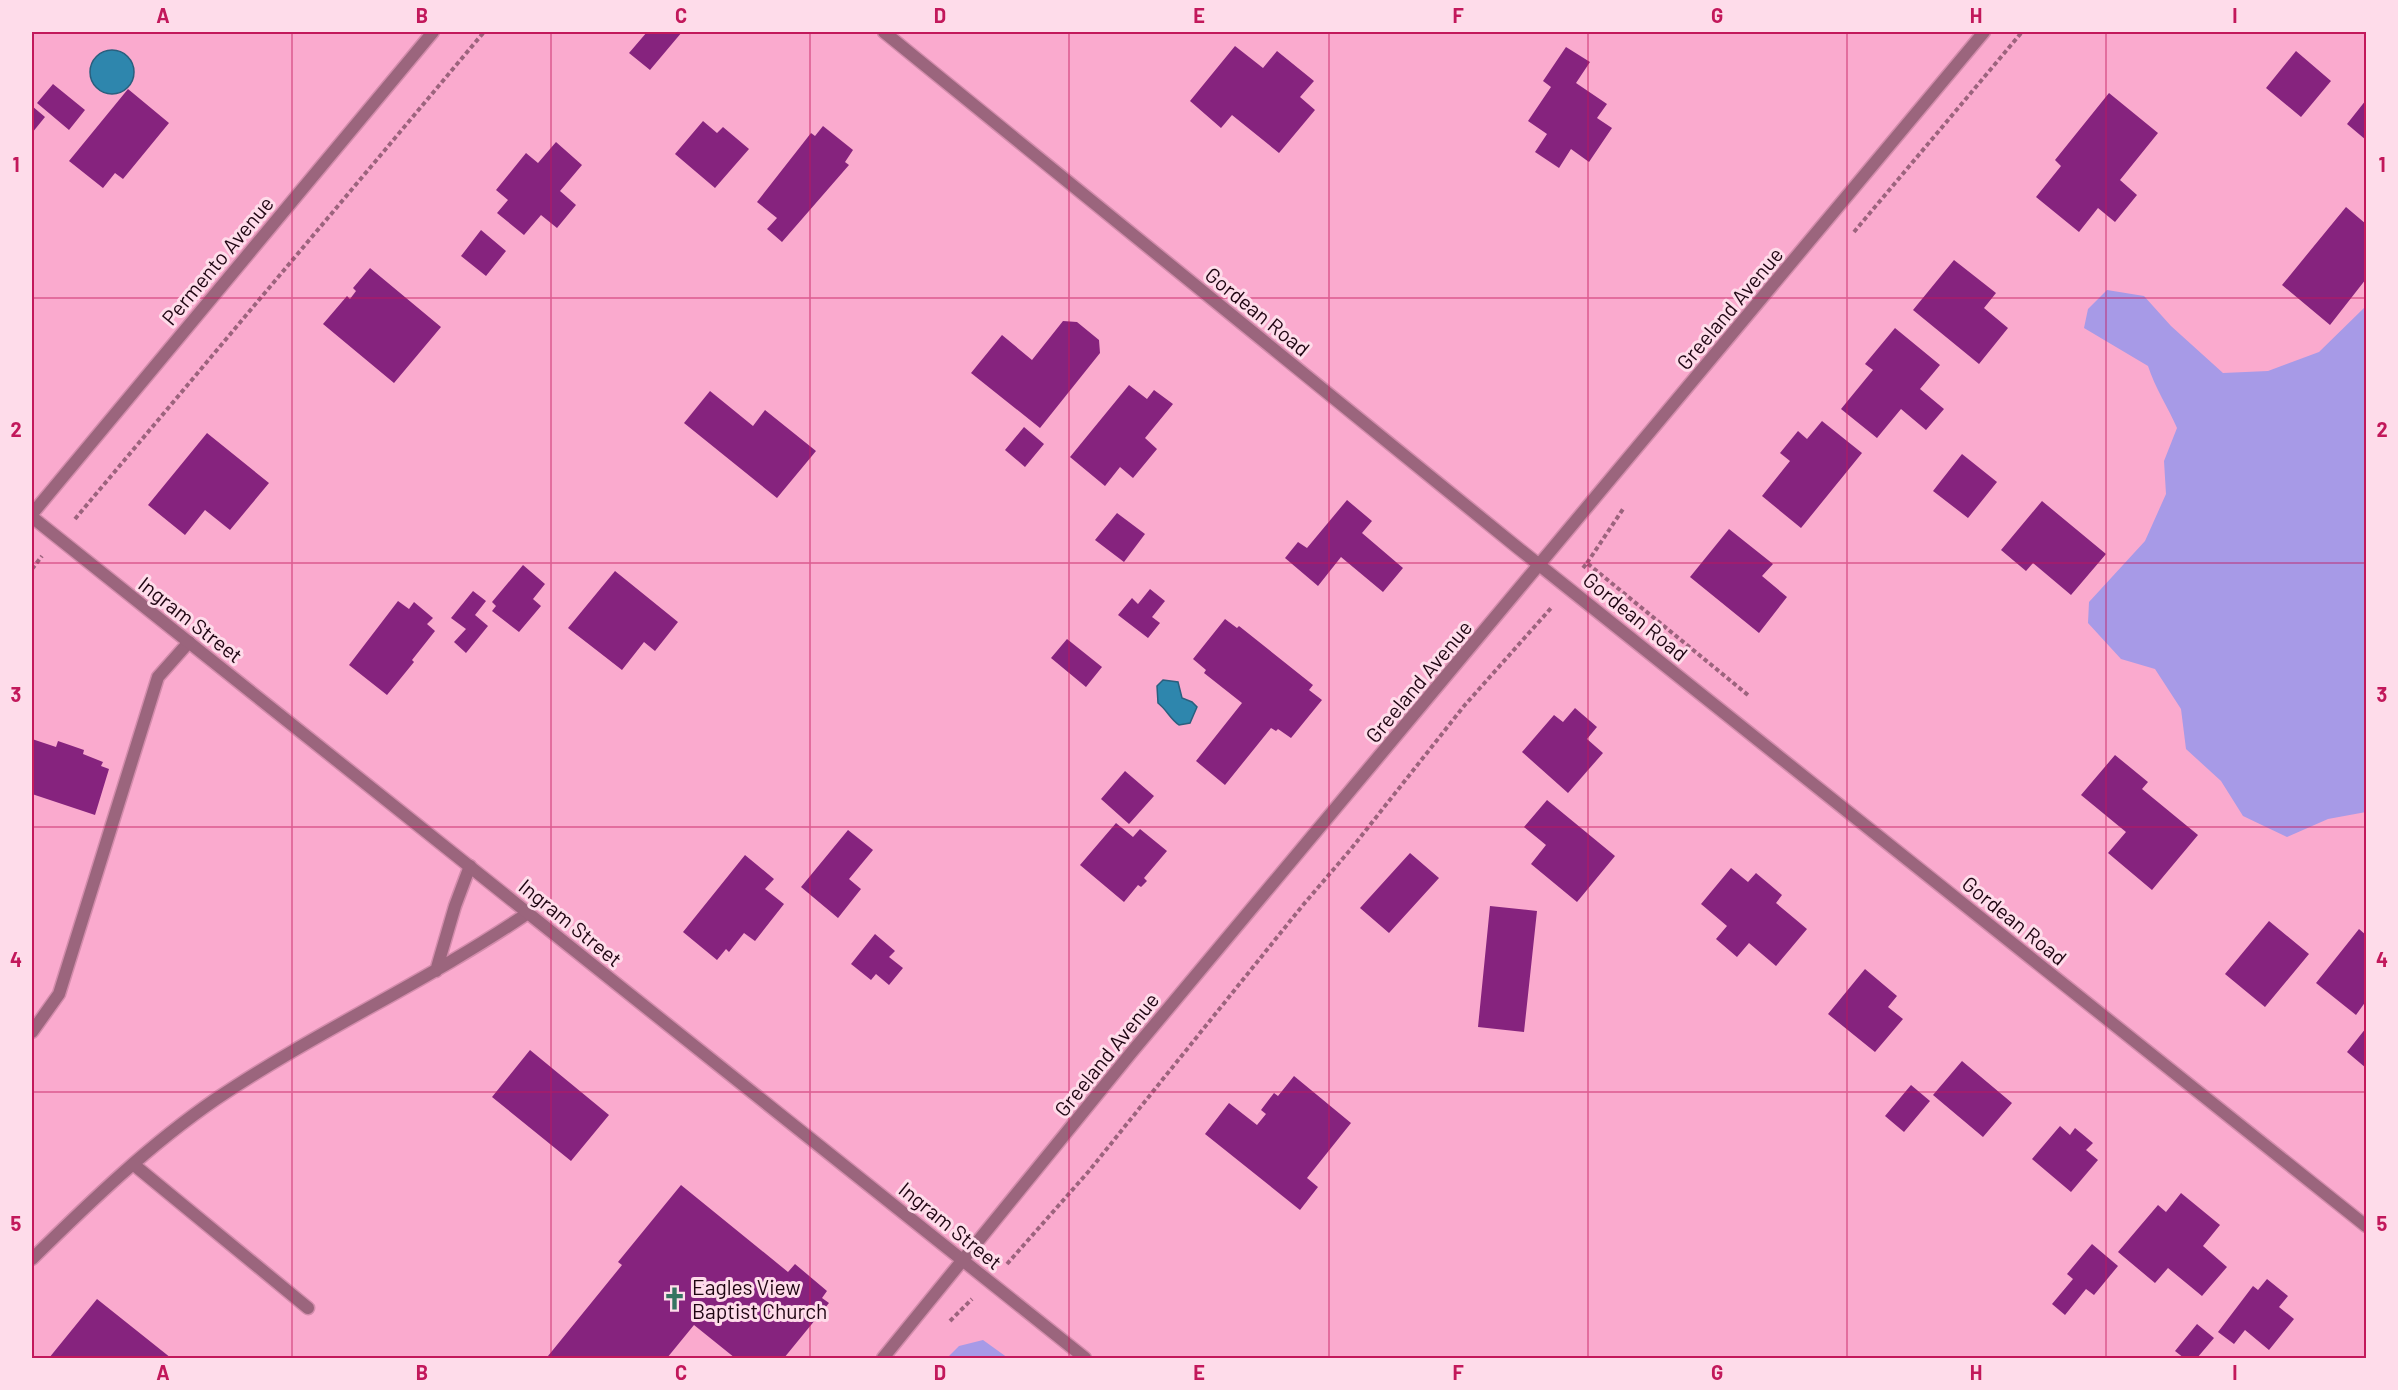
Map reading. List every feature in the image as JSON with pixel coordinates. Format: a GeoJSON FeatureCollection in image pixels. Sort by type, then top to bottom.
{"type":"FeatureCollection","features":[{"type":"Feature","properties":{"kind":"street","name":"Permento Avenue"},"geometry":{"type":"LineString","coordinates":[[32,515],[433,32]]}},
{"type":"Feature","properties":{"kind":"street","name":"Gordean Road"},"geometry":{"type":"LineString","coordinates":[[884,32],[1569,587],[2367,1226]]}},
{"type":"Feature","properties":{"kind":"street","name":"Greeland Avenue"},"geometry":{"type":"LineString","coordinates":[[883,1359],[1131,1053],[1984,32]]}},
{"type":"Feature","properties":{"kind":"street","name":"Ingram Street"},"geometry":{"type":"LineString","coordinates":[[32,515],[1085,1359]]}},
{"type":"Feature","properties":{"kind":"street"},"geometry":{"type":"LineString","coordinates":[[32,1032],[59,994],[158,677],[189,642]]}},
{"type":"Feature","properties":{"kind":"street"},"geometry":{"type":"LineString","coordinates":[[436,971],[455,906],[470,866]]}},
{"type":"Feature","properties":{"kind":"street"},"geometry":{"type":"LineString","coordinates":[[32,1259],[112,1180],[215,1099],[330,1028],[436,971],[528,913]]}},
{"type":"Feature","properties":{"kind":"street"},"geometry":{"type":"LineString","coordinates":[[133,1164],[308,1308]]}},
{"type":"Feature","properties":{"kind":"path"},"geometry":{"type":"LineString","coordinates":[[32,570],[484,32]]}},
{"type":"Feature","properties":{"kind":"path"},"geometry":{"type":"LineString","coordinates":[[945,1328],[1089,1171],[1303,905],[1351,849],[1464,706],[1587,564],[1754,700]]}},
{"type":"Feature","properties":{"kind":"shaded area"},"geometry":{"type":"Polygon","coordinates":[[[2107,290],[2144,296],[2171,326],[2223,373],[2268,371],[2319,352],[2366,306],[2366,812],[2328,819],[2287,837],[2243,816],[2221,781],[2186,749],[2181,709],[2155,669],[2121,659],[2088,623],[2089,602],[2145,541],[2166,494],[2164,461],[2177,428],[2148,366],[2084,328],[2088,309],[2107,290]]]}},
{"type":"Feature","properties":{"kind":"shaded area"},"geometry":{"type":"Polygon","coordinates":[[[983,1340],[1008,1358],[947,1358],[959,1346],[983,1340]]]}},
{"type":"Feature","properties":{"kind":"water"},"geometry":{"type":"Polygon","coordinates":[[[112,50],[121,51],[128,56],[133,63],[133,81],[128,88],[121,93],[112,94],[103,93],[96,88],[91,81],[90,72],[91,63],[96,56],[103,51],[112,50]]]}},
{"type":"Feature","properties":{"kind":"water"},"geometry":{"type":"Polygon","coordinates":[[[1163,680],[1178,682],[1182,698],[1197,707],[1190,723],[1179,725],[1158,703],[1157,686],[1163,680]]]}},
{"type":"Feature","properties":{"kind":"building"},"geometry":{"type":"Polygon","coordinates":[[[647,32],[682,32],[650,70],[629,53],[647,32]]]}},
{"type":"Feature","properties":{"kind":"building"},"geometry":{"type":"Polygon","coordinates":[[[1235,46],[1263,68],[1277,51],[1314,81],[1300,97],[1315,110],[1279,153],[1232,115],[1221,128],[1190,101],[1235,46]]]}},
{"type":"Feature","properties":{"kind":"building"},"geometry":{"type":"Polygon","coordinates":[[[1566,47],[1590,62],[1576,83],[1607,104],[1597,118],[1612,128],[1589,162],[1571,149],[1559,168],[1535,152],[1547,134],[1528,121],[1551,87],[1543,81],[1566,47]]]}},
{"type":"Feature","properties":{"kind":"building"},"geometry":{"type":"Polygon","coordinates":[[[2296,51],[2331,81],[2301,117],[2266,88],[2296,51]]]}},
{"type":"Feature","properties":{"kind":"building"},"geometry":{"type":"Polygon","coordinates":[[[53,84],[85,110],[69,130],[37,103],[53,84]]]}},
{"type":"Feature","properties":{"kind":"building"},"geometry":{"type":"Polygon","coordinates":[[[128,89],[169,123],[123,179],[115,173],[103,188],[69,161],[128,89]]]}},
{"type":"Feature","properties":{"kind":"building"},"geometry":{"type":"Polygon","coordinates":[[[2109,93],[2158,133],[2120,180],[2137,195],[2115,222],[2098,208],[2079,232],[2036,197],[2061,166],[2055,160],[2109,93]]]}},
{"type":"Feature","properties":{"kind":"building"},"geometry":{"type":"Polygon","coordinates":[[[2366,100],[2366,140],[2347,124],[2366,100]]]}},
{"type":"Feature","properties":{"kind":"building"},"geometry":{"type":"Polygon","coordinates":[[[32,106],[45,117],[32,133],[32,106]]]}},
{"type":"Feature","properties":{"kind":"building"},"geometry":{"type":"Polygon","coordinates":[[[703,121],[717,133],[723,127],[749,149],[715,188],[675,154],[703,121]]]}},
{"type":"Feature","properties":{"kind":"building"},"geometry":{"type":"Polygon","coordinates":[[[823,126],[853,150],[845,162],[849,165],[782,242],[767,229],[777,218],[757,202],[811,133],[815,136],[823,126]]]}},
{"type":"Feature","properties":{"kind":"building"},"geometry":{"type":"Polygon","coordinates":[[[556,142],[582,165],[560,191],[576,205],[557,228],[541,215],[524,235],[497,213],[508,200],[496,190],[526,153],[538,163],[556,142]]]}},
{"type":"Feature","properties":{"kind":"building"},"geometry":{"type":"Polygon","coordinates":[[[2346,207],[2366,224],[2366,279],[2330,325],[2282,285],[2346,207]]]}},
{"type":"Feature","properties":{"kind":"building"},"geometry":{"type":"Polygon","coordinates":[[[481,230],[506,251],[486,276],[461,256],[481,230]]]}},
{"type":"Feature","properties":{"kind":"building"},"geometry":{"type":"Polygon","coordinates":[[[1954,260],[1996,293],[1984,308],[2008,328],[1979,364],[1913,310],[1954,260]]]}},
{"type":"Feature","properties":{"kind":"building"},"geometry":{"type":"Polygon","coordinates":[[[370,268],[441,327],[394,383],[323,324],[347,296],[350,299],[356,291],[353,288],[370,268]]]}},
{"type":"Feature","properties":{"kind":"building"},"geometry":{"type":"Polygon","coordinates":[[[1063,321],[1077,322],[1099,340],[1100,353],[1040,428],[971,373],[1002,335],[1032,360],[1063,321]]]}},
{"type":"Feature","properties":{"kind":"building"},"geometry":{"type":"Polygon","coordinates":[[[1895,328],[1940,365],[1920,389],[1944,409],[1926,430],[1901,409],[1877,438],[1841,409],[1873,370],[1865,364],[1895,328]]]}},
{"type":"Feature","properties":{"kind":"building"},"geometry":{"type":"Polygon","coordinates":[[[1129,385],[1147,399],[1154,390],[1173,404],[1145,438],[1157,449],[1133,478],[1120,467],[1105,486],[1070,457],[1129,385]]]}},
{"type":"Feature","properties":{"kind":"building"},"geometry":{"type":"Polygon","coordinates":[[[710,391],[753,426],[765,410],[816,451],[777,498],[684,423],[710,391]]]}},
{"type":"Feature","properties":{"kind":"building"},"geometry":{"type":"Polygon","coordinates":[[[1822,421],[1862,453],[1801,528],[1762,496],[1790,461],[1780,453],[1798,431],[1807,439],[1822,421]]]}},
{"type":"Feature","properties":{"kind":"building"},"geometry":{"type":"Polygon","coordinates":[[[1024,427],[1044,444],[1025,467],[1005,450],[1024,427]]]}},
{"type":"Feature","properties":{"kind":"building"},"geometry":{"type":"Polygon","coordinates":[[[207,433],[269,483],[230,530],[205,510],[185,535],[148,505],[207,433]]]}},
{"type":"Feature","properties":{"kind":"building"},"geometry":{"type":"Polygon","coordinates":[[[1962,454],[1997,482],[1968,518],[1933,491],[1962,454]]]}},
{"type":"Feature","properties":{"kind":"building"},"geometry":{"type":"Polygon","coordinates":[[[1347,500],[1372,521],[1362,533],[1403,568],[1383,592],[1341,557],[1318,586],[1285,558],[1298,542],[1307,548],[1347,500]]]}},
{"type":"Feature","properties":{"kind":"building"},"geometry":{"type":"Polygon","coordinates":[[[2042,501],[2106,554],[2071,595],[2033,563],[2026,571],[2001,550],[2042,501]]]}},
{"type":"Feature","properties":{"kind":"building"},"geometry":{"type":"Polygon","coordinates":[[[1117,513],[1145,534],[1124,562],[1095,540],[1117,513]]]}},
{"type":"Feature","properties":{"kind":"building"},"geometry":{"type":"Polygon","coordinates":[[[1729,529],[1773,564],[1762,576],[1787,597],[1759,633],[1690,577],[1729,529]]]}},
{"type":"Feature","properties":{"kind":"building"},"geometry":{"type":"Polygon","coordinates":[[[523,565],[545,584],[533,599],[541,606],[519,632],[492,611],[496,606],[492,602],[523,565]]]}},
{"type":"Feature","properties":{"kind":"building"},"geometry":{"type":"Polygon","coordinates":[[[615,571],[678,622],[655,651],[644,642],[622,670],[568,628],[615,571]]]}},
{"type":"Feature","properties":{"kind":"building"},"geometry":{"type":"Polygon","coordinates":[[[1150,589],[1165,601],[1152,617],[1160,623],[1148,638],[1118,615],[1132,598],[1138,604],[1150,589]]]}},
{"type":"Feature","properties":{"kind":"building"},"geometry":{"type":"Polygon","coordinates":[[[473,591],[486,601],[475,615],[488,626],[466,653],[454,642],[466,629],[451,618],[473,591]]]}},
{"type":"Feature","properties":{"kind":"building"},"geometry":{"type":"Polygon","coordinates":[[[398,601],[409,609],[414,602],[433,618],[427,624],[435,631],[387,695],[349,665],[398,601]]]}},
{"type":"Feature","properties":{"kind":"building"},"geometry":{"type":"Polygon","coordinates":[[[1225,619],[1237,628],[1239,626],[1313,685],[1309,690],[1322,700],[1291,738],[1278,729],[1276,731],[1271,728],[1225,785],[1196,761],[1242,703],[1204,673],[1206,670],[1193,659],[1225,619]]]}},
{"type":"Feature","properties":{"kind":"building"},"geometry":{"type":"Polygon","coordinates":[[[1067,639],[1102,667],[1086,687],[1051,658],[1067,639]]]}},
{"type":"Feature","properties":{"kind":"building"},"geometry":{"type":"Polygon","coordinates":[[[1575,708],[1597,727],[1587,739],[1603,753],[1568,793],[1522,752],[1554,715],[1563,722],[1575,708]]]}},
{"type":"Feature","properties":{"kind":"building"},"geometry":{"type":"Polygon","coordinates":[[[32,739],[56,747],[58,741],[84,750],[83,754],[103,762],[101,766],[109,769],[95,815],[32,794],[32,739]]]}},
{"type":"Feature","properties":{"kind":"building"},"geometry":{"type":"Polygon","coordinates":[[[2115,755],[2148,782],[2142,789],[2198,835],[2152,890],[2108,853],[2126,832],[2081,795],[2115,755]]]}},
{"type":"Feature","properties":{"kind":"building"},"geometry":{"type":"Polygon","coordinates":[[[1125,771],[1154,796],[1129,824],[1101,799],[1125,771]]]}},
{"type":"Feature","properties":{"kind":"building"},"geometry":{"type":"Polygon","coordinates":[[[1547,800],[1615,856],[1577,902],[1531,864],[1546,845],[1524,827],[1547,800]]]}},
{"type":"Feature","properties":{"kind":"building"},"geometry":{"type":"Polygon","coordinates":[[[1116,823],[1133,837],[1140,829],[1167,851],[1144,878],[1147,881],[1141,887],[1138,885],[1124,902],[1080,865],[1116,823]]]}},
{"type":"Feature","properties":{"kind":"building"},"geometry":{"type":"Polygon","coordinates":[[[848,830],[873,850],[849,879],[861,889],[838,918],[801,887],[848,830]]]}},
{"type":"Feature","properties":{"kind":"building"},"geometry":{"type":"Polygon","coordinates":[[[1410,853],[1439,878],[1389,933],[1360,908],[1410,853]]]}},
{"type":"Feature","properties":{"kind":"building"},"geometry":{"type":"Polygon","coordinates":[[[745,855],[774,879],[765,889],[784,904],[755,941],[744,933],[729,952],[726,949],[717,960],[683,932],[745,855]]]}},
{"type":"Feature","properties":{"kind":"building"},"geometry":{"type":"Polygon","coordinates":[[[1731,868],[1748,882],[1756,873],[1782,895],[1776,903],[1807,929],[1776,966],[1749,943],[1737,957],[1716,939],[1727,926],[1701,904],[1731,868]]]}},
{"type":"Feature","properties":{"kind":"building"},"geometry":{"type":"Polygon","coordinates":[[[1490,906],[1537,911],[1524,1032],[1478,1027],[1490,906]]]}},
{"type":"Feature","properties":{"kind":"building"},"geometry":{"type":"Polygon","coordinates":[[[2269,921],[2309,954],[2265,1007],[2225,974],[2269,921]]]}},
{"type":"Feature","properties":{"kind":"building"},"geometry":{"type":"Polygon","coordinates":[[[2359,929],[2366,935],[2366,1001],[2356,1015],[2316,983],[2359,929]]]}},
{"type":"Feature","properties":{"kind":"building"},"geometry":{"type":"Polygon","coordinates":[[[875,934],[895,951],[889,957],[903,968],[889,985],[876,974],[871,980],[851,964],[875,934]]]}},
{"type":"Feature","properties":{"kind":"building"},"geometry":{"type":"Polygon","coordinates":[[[1865,969],[1897,996],[1888,1007],[1903,1019],[1875,1052],[1828,1014],[1865,969]]]}},
{"type":"Feature","properties":{"kind":"building"},"geometry":{"type":"Polygon","coordinates":[[[2366,1028],[2366,1068],[2347,1052],[2366,1028]]]}},
{"type":"Feature","properties":{"kind":"building"},"geometry":{"type":"Polygon","coordinates":[[[530,1050],[609,1115],[571,1161],[492,1097],[530,1050]]]}},
{"type":"Feature","properties":{"kind":"building"},"geometry":{"type":"Polygon","coordinates":[[[1962,1061],[2012,1103],[1983,1137],[1933,1095],[1962,1061]]]}},
{"type":"Feature","properties":{"kind":"building"},"geometry":{"type":"Polygon","coordinates":[[[1294,1076],[1351,1123],[1307,1178],[1318,1187],[1300,1210],[1205,1134],[1229,1103],[1257,1125],[1266,1114],[1261,1110],[1274,1093],[1278,1096],[1294,1076]]]}},
{"type":"Feature","properties":{"kind":"building"},"geometry":{"type":"Polygon","coordinates":[[[1911,1085],[1930,1101],[1904,1132],[1885,1116],[1911,1085]]]}},
{"type":"Feature","properties":{"kind":"building"},"geometry":{"type":"Polygon","coordinates":[[[2060,1126],[2070,1135],[2075,1128],[2093,1143],[2086,1150],[2098,1160],[2071,1192],[2032,1159],[2060,1126]]]}},
{"type":"Feature","properties":{"kind":"building"},"geometry":{"type":"Polygon","coordinates":[[[681,1185],[788,1272],[795,1264],[827,1291],[822,1298],[829,1303],[784,1358],[735,1358],[694,1325],[667,1358],[551,1358],[548,1356],[622,1265],[618,1262],[681,1185]]]}},
{"type":"Feature","properties":{"kind":"building"},"geometry":{"type":"Polygon","coordinates":[[[2181,1193],[2220,1225],[2203,1246],[2227,1267],[2202,1296],[2168,1268],[2155,1283],[2118,1252],[2158,1205],[2166,1212],[2181,1193]]]}},
{"type":"Feature","properties":{"kind":"building"},"geometry":{"type":"Polygon","coordinates":[[[2092,1244],[2118,1266],[2094,1295],[2086,1289],[2065,1315],[2052,1304],[2073,1279],[2067,1274],[2092,1244]]]}},
{"type":"Feature","properties":{"kind":"building"},"geometry":{"type":"Polygon","coordinates":[[[2267,1279],[2288,1296],[2279,1307],[2294,1319],[2269,1350],[2245,1330],[2234,1344],[2218,1332],[2253,1286],[2258,1290],[2267,1279]]]}},
{"type":"Feature","properties":{"kind":"building"},"geometry":{"type":"Polygon","coordinates":[[[97,1299],[171,1358],[49,1358],[97,1299]]]}},
{"type":"Feature","properties":{"kind":"building"},"geometry":{"type":"Polygon","coordinates":[[[2197,1324],[2214,1338],[2197,1358],[2184,1358],[2175,1351],[2197,1324]]]}},
{"type":"Feature","properties":{"kind":"place","name":"Eagles View Baptist Church"},"geometry":{"type":"Point","coordinates":[674,1298]}}]}
